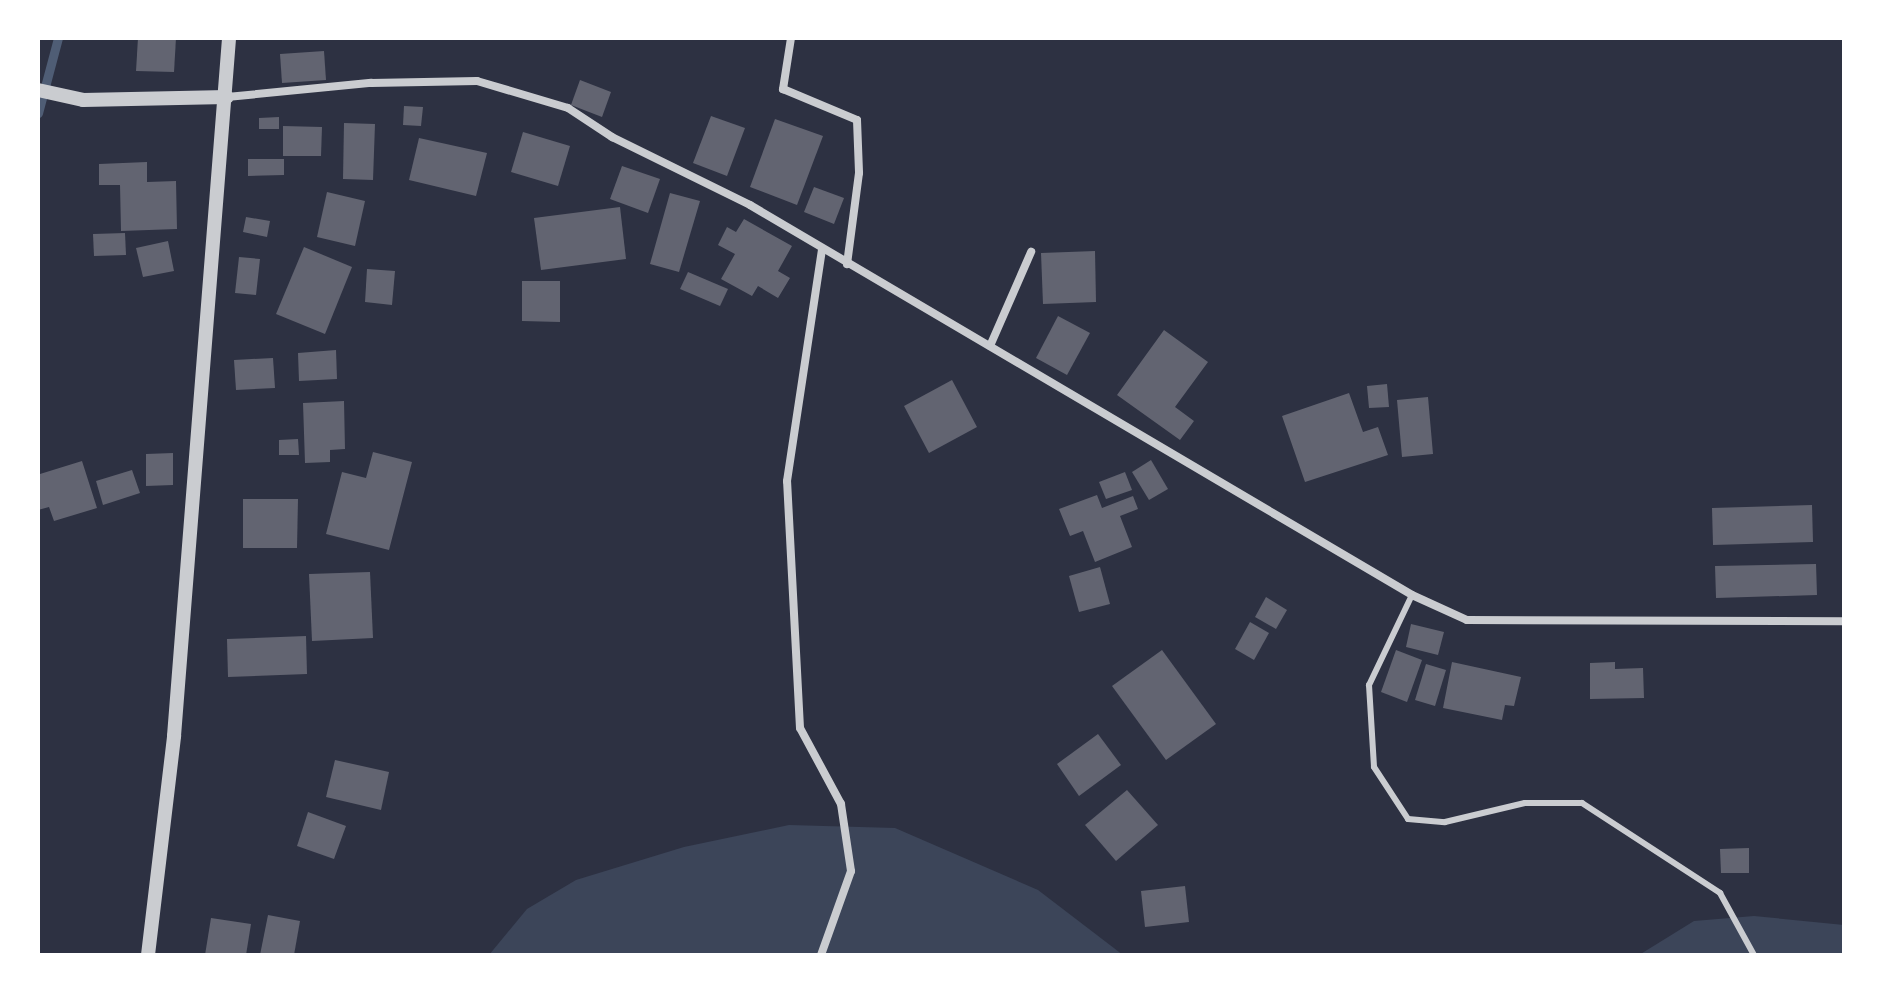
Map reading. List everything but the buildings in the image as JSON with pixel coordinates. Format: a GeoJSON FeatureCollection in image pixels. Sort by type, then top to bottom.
{"type":"FeatureCollection","features":[{"type":"Feature","properties":{"kind":"street"},"geometry":{"type":"LineString","coordinates":[[148,955],[174,736],[227,97],[229,38]]}},
{"type":"Feature","properties":{"kind":"street"},"geometry":{"type":"LineString","coordinates":[[791,38],[783,89],[857,120],[859,173],[847,264]]}},
{"type":"Feature","properties":{"kind":"street"},"geometry":{"type":"LineString","coordinates":[[38,90],[83,100],[227,97],[371,83],[477,81],[568,108],[612,137],[750,205],[1412,595],[1467,620],[1844,621]]}},
{"type":"Feature","properties":{"kind":"street"},"geometry":{"type":"LineString","coordinates":[[821,955],[851,871],[841,804],[800,728],[787,481],[822,250]]}},
{"type":"Feature","properties":{"kind":"street"},"geometry":{"type":"LineString","coordinates":[[990,346],[1031,252]]}},
{"type":"Feature","properties":{"kind":"lane"},"geometry":{"type":"LineString","coordinates":[[1412,595],[1369,685],[1374,767],[1408,819],[1445,822],[1525,803],[1582,803],[1720,893],[1754,955]]}},
{"type":"Feature","properties":{"kind":"shaded area"},"geometry":{"type":"Polygon","coordinates":[[[789,825],[895,828],[1038,890],[1123,955],[489,955],[527,909],[576,880],[684,847],[789,825]]]}},
{"type":"Feature","properties":{"kind":"shaded area"},"geometry":{"type":"Polygon","coordinates":[[[1754,916],[1844,925],[1844,955],[1639,955],[1694,921],[1754,916]]]}},
{"type":"Feature","properties":{"kind":"waterway"},"geometry":{"type":"LineString","coordinates":[[38,113],[58,38]]}}]}
